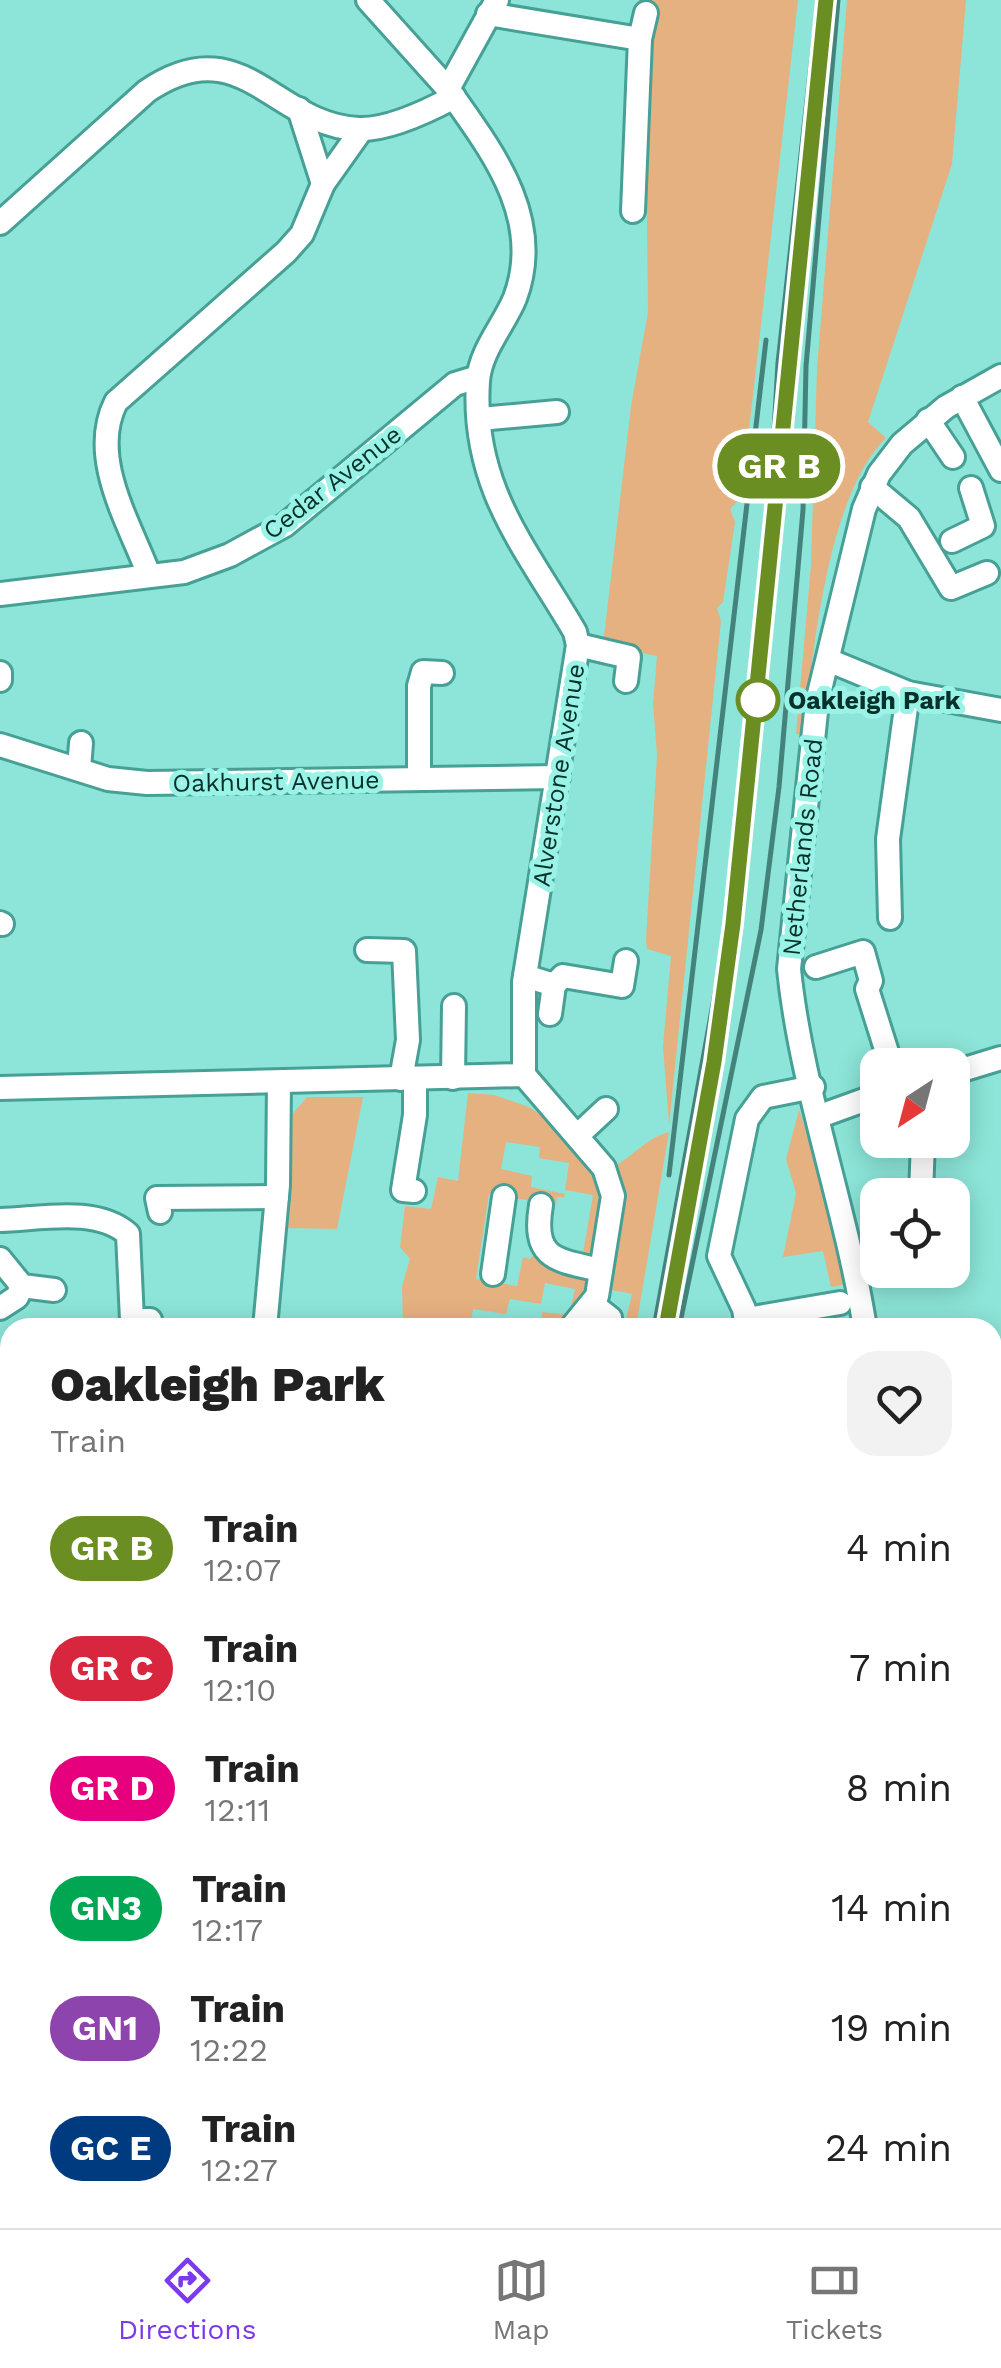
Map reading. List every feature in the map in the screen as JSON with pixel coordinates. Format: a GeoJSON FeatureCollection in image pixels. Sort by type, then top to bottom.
{"type":"FeatureCollection","features":[{"type":"Feature","properties":{"kind":"street","name":"Alverstone Avenue"},"geometry":{"type":"LineString","coordinates":[[368,0],[451,93],[506,176],[521,222],[517,293],[478,378],[487,470],[506,522],[570,622],[578,645],[525,976],[524,1076]]}},
{"type":"Feature","properties":{"kind":"street"},"geometry":{"type":"LineString","coordinates":[[150,575],[105,459],[104,424],[116,402],[302,234],[322,184],[362,129],[451,93],[492,7],[640,39]]}},
{"type":"Feature","properties":{"kind":"street"},"geometry":{"type":"LineString","coordinates":[[633,211],[640,39],[646,13]]}},
{"type":"Feature","properties":{"kind":"street"},"geometry":{"type":"LineString","coordinates":[[0,223],[89,140],[166,78],[194,68],[230,72],[256,81],[321,120],[362,129]]}},
{"type":"Feature","properties":{"kind":"street"},"geometry":{"type":"LineString","coordinates":[[299,110],[322,184]]}},
{"type":"Feature","properties":{"kind":"street"},"geometry":{"type":"LineString","coordinates":[[987,573],[951,588],[909,518],[872,487],[902,444],[928,420],[1001,376]]}},
{"type":"Feature","properties":{"kind":"street","name":"Cedar Avenue"},"geometry":{"type":"LineString","coordinates":[[0,594],[73,597],[150,575],[184,572],[244,548],[377,462],[455,384],[478,378]]}},
{"type":"Feature","properties":{"kind":"street"},"geometry":{"type":"LineString","coordinates":[[962,398],[992,428],[1001,470]]}},
{"type":"Feature","properties":{"kind":"street"},"geometry":{"type":"LineString","coordinates":[[480,418],[557,412]]}},
{"type":"Feature","properties":{"kind":"street"},"geometry":{"type":"LineString","coordinates":[[928,420],[953,457]]}},
{"type":"Feature","properties":{"kind":"street","name":"Netherlands Road"},"geometry":{"type":"LineString","coordinates":[[863,1318],[851,1242],[793,1009],[790,968],[817,702],[872,487]]}},
{"type":"Feature","properties":{"kind":"street"},"geometry":{"type":"LineString","coordinates":[[952,542],[983,526],[971,488]]}},
{"type":"Feature","properties":{"kind":"street"},"geometry":{"type":"LineString","coordinates":[[578,645],[629,656],[626,681]]}},
{"type":"Feature","properties":{"kind":"street"},"geometry":{"type":"LineString","coordinates":[[828,660],[908,694],[1001,710]]}},
{"type":"Feature","properties":{"kind":"street"},"geometry":{"type":"LineString","coordinates":[[419,779],[419,686],[423,672],[442,673]]}},
{"type":"Feature","properties":{"kind":"street"},"geometry":{"type":"LineString","coordinates":[[890,918],[888,839],[908,694]]}},
{"type":"Feature","properties":{"kind":"street"},"geometry":{"type":"LineString","coordinates":[[79,769],[81,743]]}},
{"type":"Feature","properties":{"kind":"street","name":"Oakhurst Avenue"},"geometry":{"type":"LineString","coordinates":[[0,745],[79,769],[147,783],[558,777]]}},
{"type":"Feature","properties":{"kind":"street"},"geometry":{"type":"LineString","coordinates":[[367,950],[404,952],[408,1079],[415,1116],[403,1190],[414,1191]]}},
{"type":"Feature","properties":{"kind":"street"},"geometry":{"type":"LineString","coordinates":[[816,967],[864,952],[871,980],[867,989],[886,1048]]}},
{"type":"Feature","properties":{"kind":"street"},"geometry":{"type":"LineString","coordinates":[[550,1014],[554,985],[563,976],[622,986],[626,961]]}},
{"type":"Feature","properties":{"kind":"street"},"geometry":{"type":"LineString","coordinates":[[525,976],[554,985]]}},
{"type":"Feature","properties":{"kind":"street"},"geometry":{"type":"LineString","coordinates":[[453,1078],[454,1006]]}},
{"type":"Feature","properties":{"kind":"street"},"geometry":{"type":"LineString","coordinates":[[970,1067],[1001,1058]]}},
{"type":"Feature","properties":{"kind":"street"},"geometry":{"type":"LineString","coordinates":[[0,1088],[524,1076],[604,1168],[613,1196],[601,1270],[604,1316]]}},
{"type":"Feature","properties":{"kind":"street"},"geometry":{"type":"LineString","coordinates":[[266,1318],[277,1197],[279,1082]]}},
{"type":"Feature","properties":{"kind":"street"},"geometry":{"type":"LineString","coordinates":[[745,1318],[719,1256],[747,1118],[763,1097],[813,1087]]}},
{"type":"Feature","properties":{"kind":"street"},"geometry":{"type":"LineString","coordinates":[[820,1116],[860,1102]]}},
{"type":"Feature","properties":{"kind":"street"},"geometry":{"type":"LineString","coordinates":[[577,1136],[606,1109]]}},
{"type":"Feature","properties":{"kind":"street"},"geometry":{"type":"LineString","coordinates":[[160,1212],[158,1198],[277,1197]]}},
{"type":"Feature","properties":{"kind":"street"},"geometry":{"type":"LineString","coordinates":[[492,1274],[504,1197]]}},
{"type":"Feature","properties":{"kind":"street"},"geometry":{"type":"LineString","coordinates":[[540,1205],[536,1234],[541,1243],[561,1261],[601,1270]]}},
{"type":"Feature","properties":{"kind":"street"},"geometry":{"type":"LineString","coordinates":[[0,1220],[94,1218],[114,1222],[142,1253],[138,1318]]}},
{"type":"Feature","properties":{"kind":"street"},"geometry":{"type":"LineString","coordinates":[[499,1234],[541,1243]]}},
{"type":"Feature","properties":{"kind":"street"},"geometry":{"type":"LineString","coordinates":[[0,1259],[22,1286],[54,1290]]}},
{"type":"Feature","properties":{"kind":"street"},"geometry":{"type":"LineString","coordinates":[[0,1308],[17,1297],[22,1286]]}},
{"type":"Feature","properties":{"kind":"street"},"geometry":{"type":"LineString","coordinates":[[604,1316],[617,1295]]}},
{"type":"Feature","properties":{"kind":"street"},"geometry":{"type":"LineString","coordinates":[[770,1318],[840,1303]]}},
{"type":"Feature","properties":{"kind":"shaded area"},"geometry":{"type":"Polygon","coordinates":[[[639,0],[798,0],[745,465],[738,501],[730,509],[735,522],[723,602],[717,608],[721,621],[669,1125],[663,1046],[671,956],[647,949],[646,940],[657,755],[653,704],[657,656],[603,645],[631,406],[648,312],[645,49],[651,12],[635,9],[639,0]]]}},
{"type":"Feature","properties":{"kind":"shaded area"},"geometry":{"type":"Polygon","coordinates":[[[847,0],[966,0],[952,164],[868,422],[886,438],[866,464],[836,536],[818,620],[803,734],[796,734],[811,565],[817,368],[847,0]]]}},
{"type":"Feature","properties":{"kind":"shaded area"},"geometry":{"type":"Polygon","coordinates":[[[468,1093],[494,1095],[529,1107],[548,1120],[593,1177],[602,1208],[593,1261],[582,1259],[593,1195],[565,1190],[569,1163],[539,1158],[540,1147],[506,1142],[501,1169],[532,1176],[531,1187],[565,1194],[557,1197],[556,1205],[489,1194],[476,1279],[517,1286],[523,1257],[530,1259],[538,1251],[591,1272],[580,1302],[568,1317],[541,1318],[542,1312],[569,1315],[575,1289],[545,1283],[541,1304],[510,1299],[506,1314],[473,1309],[472,1318],[403,1318],[402,1286],[410,1259],[400,1247],[405,1206],[431,1209],[438,1177],[458,1181],[468,1093]]]}},
{"type":"Feature","properties":{"kind":"shaded area"},"geometry":{"type":"Polygon","coordinates":[[[307,1097],[363,1097],[337,1229],[284,1228],[290,1117],[307,1097]]]}},
{"type":"Feature","properties":{"kind":"shaded area"},"geometry":{"type":"Polygon","coordinates":[[[799,1110],[831,1209],[843,1285],[831,1287],[823,1251],[783,1257],[796,1193],[786,1159],[799,1110]]]}},
{"type":"Feature","properties":{"kind":"shaded area"},"geometry":{"type":"Polygon","coordinates":[[[669,1132],[638,1318],[626,1318],[632,1294],[612,1290],[608,1275],[613,1167],[669,1132]]]}},
{"type":"Feature","properties":{"kind":"railway"},"geometry":{"type":"LineString","coordinates":[[656,1318],[727,927],[771,483],[778,363],[818,0]]}},
{"type":"Feature","properties":{"kind":"railway"},"geometry":{"type":"LineString","coordinates":[[681,1318],[761,930],[779,787],[803,510],[806,366],[838,0]]}},
{"type":"Feature","properties":{"kind":"railway"},"geometry":{"type":"LineString","coordinates":[[669,1175],[766,340]]}},
{"type":"Feature","properties":{"kind":"train"},"geometry":{"type":"LineString","coordinates":[[668,1318],[714,1062],[733,924],[756,730],[787,363],[826,0]]}},
{"type":"Feature","properties":{"kind":"place","name":"Oakleigh Park"},"geometry":{"type":"Point","coordinates":[758,700]}}]}
